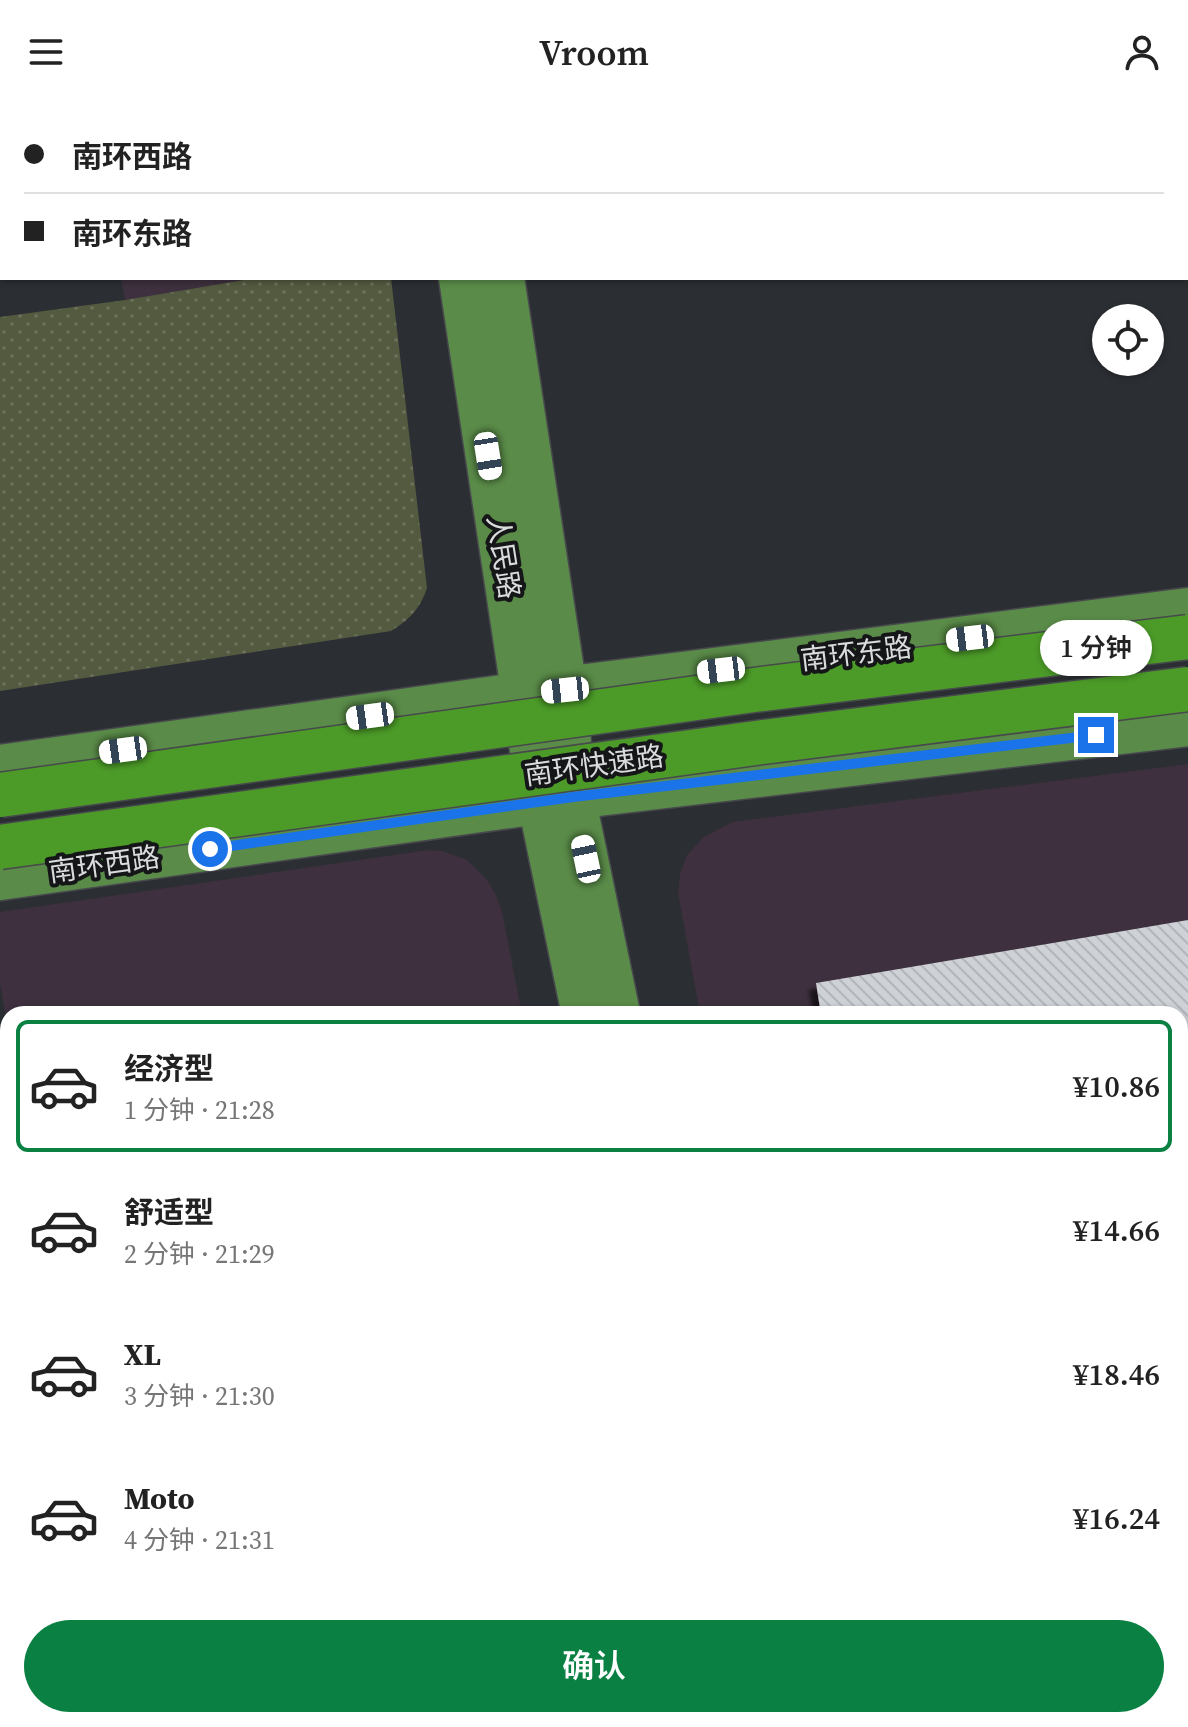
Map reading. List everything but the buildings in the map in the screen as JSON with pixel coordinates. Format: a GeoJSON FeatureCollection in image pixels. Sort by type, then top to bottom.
{"type":"FeatureCollection","features":[{"type":"Feature","properties":{"kind":"highway","name":"南环快速路"},"geometry":{"type":"LineString","coordinates":[[0,795],[754,690],[1188,637]]}},
{"type":"Feature","properties":{"kind":"highway","name":"南环快速路"},"geometry":{"type":"LineString","coordinates":[[0,847],[763,742],[1188,689]]}},
{"type":"Feature","properties":{"kind":"main road","name":"人民路"},"geometry":{"type":"LineString","coordinates":[[461,280],[545,692]]}},
{"type":"Feature","properties":{"kind":"main road","name":"人民路"},"geometry":{"type":"LineString","coordinates":[[502,280],[545,692]]}},
{"type":"Feature","properties":{"kind":"main road","name":"南环东路"},"geometry":{"type":"LineString","coordinates":[[545,692],[1188,610]]}},
{"type":"Feature","properties":{"kind":"main road"},"geometry":{"type":"LineString","coordinates":[[0,767],[545,692],[583,1006]]}},
{"type":"Feature","properties":{"kind":"main road"},"geometry":{"type":"LineString","coordinates":[[557,800],[1188,724]]}},
{"type":"Feature","properties":{"kind":"main road"},"geometry":{"type":"LineString","coordinates":[[557,800],[616,1006]]}},
{"type":"Feature","properties":{"kind":"main road","name":"南环西路"},"geometry":{"type":"LineString","coordinates":[[0,878],[557,800]]}},
{"type":"Feature","properties":{"kind":"shaded area"},"geometry":{"type":"Polygon","coordinates":[[[121,280],[244,280],[125,300],[121,280]]]}},
{"type":"Feature","properties":{"kind":"shaded area"},"geometry":{"type":"Polygon","coordinates":[[[1188,764],[1188,1006],[699,1006],[678,893],[680,874],[687,855],[704,837],[732,822],[1188,764]]]}},
{"type":"Feature","properties":{"kind":"shaded area"},"geometry":{"type":"Polygon","coordinates":[[[429,850],[443,851],[467,860],[487,880],[496,895],[520,1006],[4,1006],[0,983],[0,912],[429,850]]]}},
{"type":"Feature","properties":{"kind":"green space"},"geometry":{"type":"Polygon","coordinates":[[[244,280],[391,280],[427,588],[421,602],[408,618],[391,631],[0,691],[0,317],[244,280]]]}},
{"type":"Feature","properties":{"kind":"route"},"geometry":{"type":"LineString","coordinates":[[210,849],[573,797],[1096,735]]}}]}
